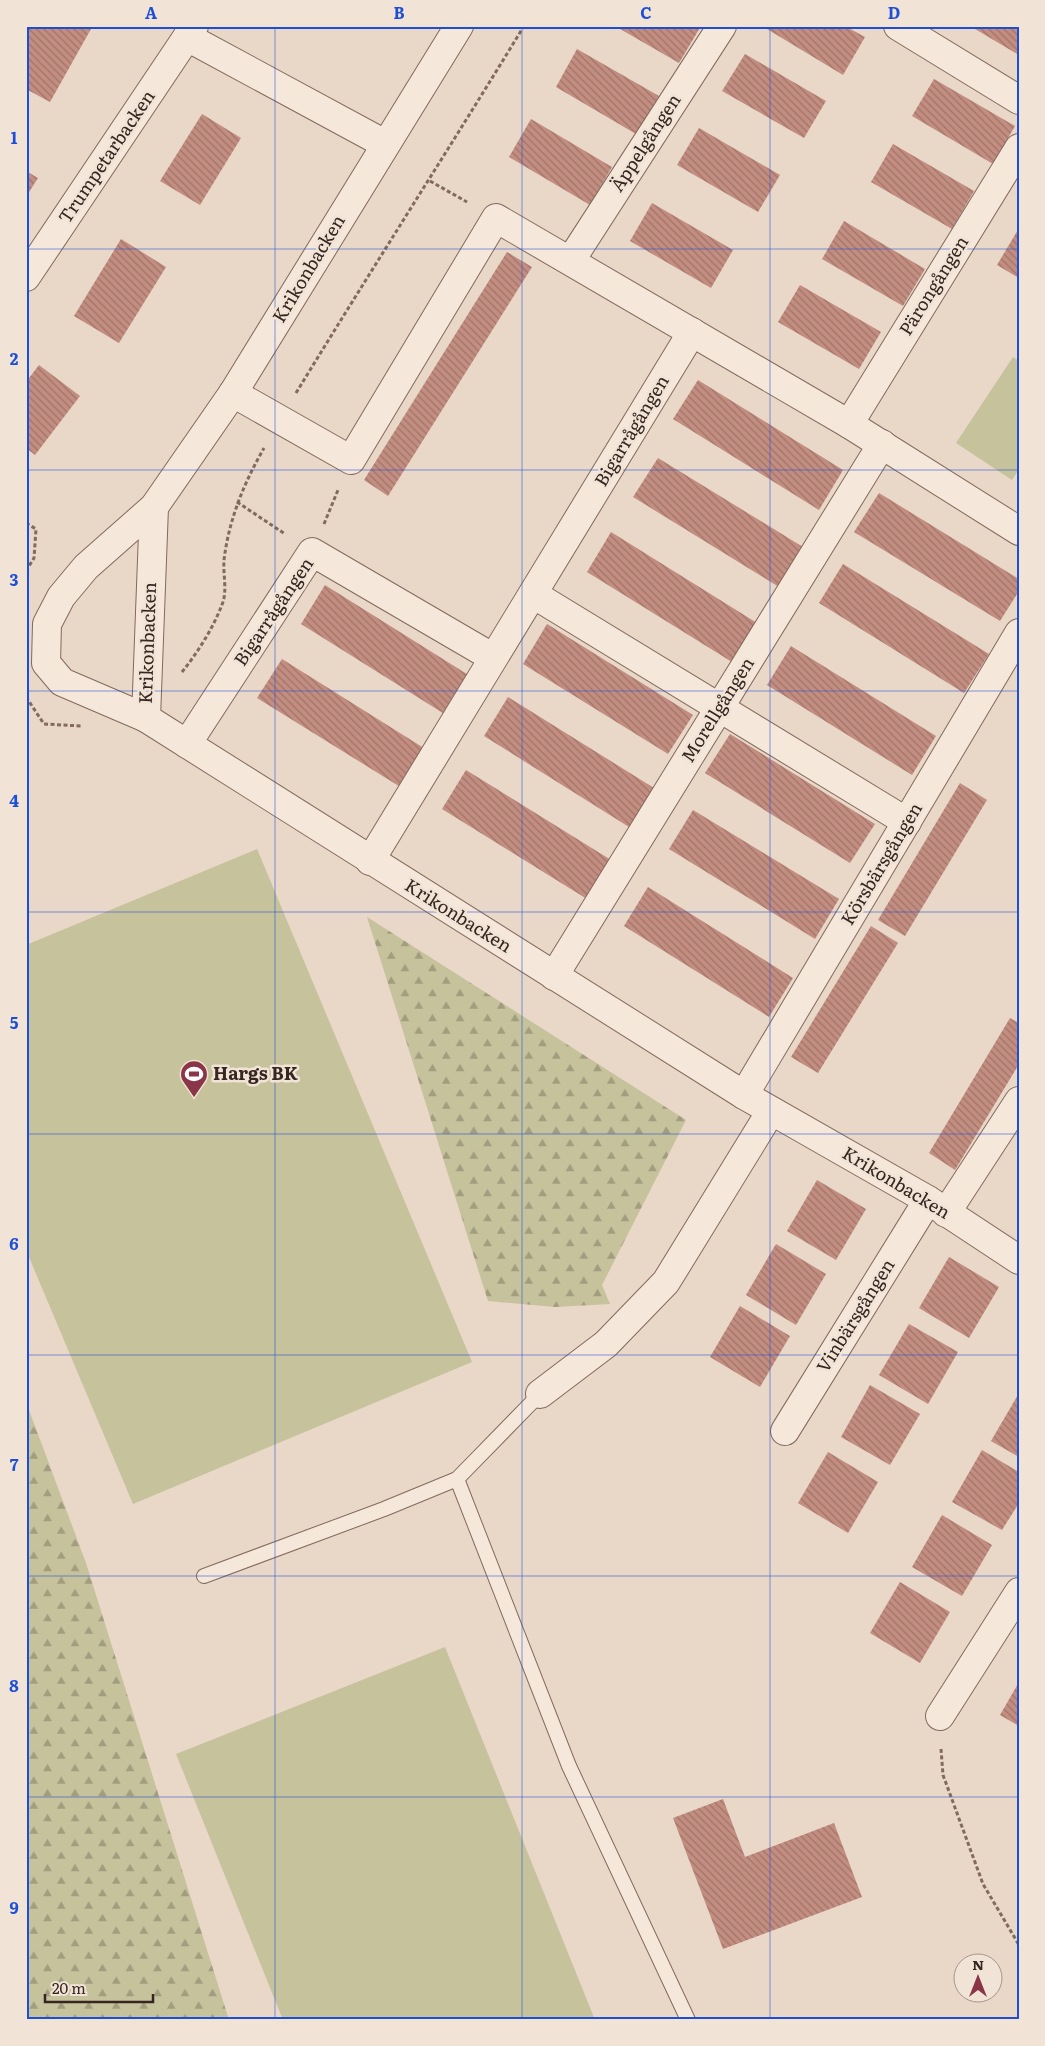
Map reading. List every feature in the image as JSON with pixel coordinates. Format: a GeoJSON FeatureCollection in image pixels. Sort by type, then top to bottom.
{"type":"FeatureCollection","features":[{"type":"Feature","properties":{"kind":"street","name":"Krikonbacken"},"geometry":{"type":"LineString","coordinates":[[459,26],[233,394],[154,507],[86,567],[61,597],[47,624],[46,663],[62,682],[146,718],[370,861],[744,1095],[937,1207],[1019,1260]]}},
{"type":"Feature","properties":{"kind":"street","name":"Äppelgången"},"geometry":{"type":"LineString","coordinates":[[570,260],[722,26]]}},
{"type":"Feature","properties":{"kind":"street"},"geometry":{"type":"LineString","coordinates":[[898,26],[1019,100]]}},
{"type":"Feature","properties":{"kind":"street","name":"Trumpetarbacken"},"geometry":{"type":"LineString","coordinates":[[26,277],[191,32],[385,144]]}},
{"type":"Feature","properties":{"kind":"street","name":"Pärongången"},"geometry":{"type":"LineString","coordinates":[[849,424],[1019,148]]}},
{"type":"Feature","properties":{"kind":"street"},"geometry":{"type":"LineString","coordinates":[[233,394],[351,460],[496,218],[849,424],[1019,531]]}},
{"type":"Feature","properties":{"kind":"street","name":"Bigarrågången"},"geometry":{"type":"LineString","coordinates":[[370,861],[492,657],[533,594],[692,332]]}},
{"type":"Feature","properties":{"kind":"street","name":"Morellgången"},"geometry":{"type":"LineString","coordinates":[[554,976],[882,444]]}},
{"type":"Feature","properties":{"kind":"street","name":"Krikonbacken"},"geometry":{"type":"LineString","coordinates":[[146,718],[154,507]]}},
{"type":"Feature","properties":{"kind":"street","name":"Bigarrågången"},"geometry":{"type":"LineString","coordinates":[[187,744],[312,552],[492,657]]}},
{"type":"Feature","properties":{"kind":"street"},"geometry":{"type":"LineString","coordinates":[[533,594],[907,822]]}},
{"type":"Feature","properties":{"kind":"street","name":"Körsbärsgången"},"geometry":{"type":"LineString","coordinates":[[744,1095],[1019,633]]}},
{"type":"Feature","properties":{"kind":"street","name":"Vinbärsgången"},"geometry":{"type":"LineString","coordinates":[[785,1431],[937,1207],[1019,1101]]}},
{"type":"Feature","properties":{"kind":"street"},"geometry":{"type":"LineString","coordinates":[[540,1394],[606,1344],[666,1282],[771,1111]]}},
{"type":"Feature","properties":{"kind":"street"},"geometry":{"type":"LineString","coordinates":[[940,1716],[1019,1592]]}},
{"type":"Feature","properties":{"kind":"lane"},"geometry":{"type":"LineString","coordinates":[[204,1576],[384,1509],[456,1479],[540,1394]]}},
{"type":"Feature","properties":{"kind":"lane"},"geometry":{"type":"LineString","coordinates":[[456,1479],[569,1766],[688,2020]]}},
{"type":"Feature","properties":{"kind":"path"},"geometry":{"type":"LineString","coordinates":[[180,675],[197,653],[224,601],[224,560],[237,502],[245,480],[398,225],[430,180],[524,26]]}},
{"type":"Feature","properties":{"kind":"path"},"geometry":{"type":"LineString","coordinates":[[430,180],[496,218]]}},
{"type":"Feature","properties":{"kind":"path"},"geometry":{"type":"LineString","coordinates":[[237,502],[312,552],[351,460]]}},
{"type":"Feature","properties":{"kind":"path"},"geometry":{"type":"LineString","coordinates":[[26,523],[36,529],[34,558],[26,572]]}},
{"type":"Feature","properties":{"kind":"path"},"geometry":{"type":"LineString","coordinates":[[940,1716],[943,1775],[983,1884],[1019,1945]]}},
{"type":"Feature","properties":{"kind":"green space"},"geometry":{"type":"Polygon","coordinates":[[[1013,357],[1019,361],[1019,469],[1012,480],[956,443],[1013,357]]]}},
{"type":"Feature","properties":{"kind":"green space","name":"Hargs BK"},"geometry":{"type":"Polygon","coordinates":[[[257,849],[472,1362],[133,1504],[26,1250],[26,945],[257,849]]]}},
{"type":"Feature","properties":{"kind":"green space"},"geometry":{"type":"Polygon","coordinates":[[[367,917],[686,1120],[602,1285],[610,1304],[555,1307],[488,1301],[367,917]]]}},
{"type":"Feature","properties":{"kind":"green space"},"geometry":{"type":"Polygon","coordinates":[[[26,1402],[86,1563],[229,2020],[26,2020],[26,1402]]]}},
{"type":"Feature","properties":{"kind":"green space"},"geometry":{"type":"Polygon","coordinates":[[[445,1647],[595,2020],[283,2020],[176,1754],[445,1647]]]}},
{"type":"Feature","properties":{"kind":"building"},"geometry":{"type":"Polygon","coordinates":[[[26,26],[86,26],[91,29],[50,102],[26,89],[26,26]]]}},
{"type":"Feature","properties":{"kind":"building"},"geometry":{"type":"Polygon","coordinates":[[[615,26],[701,26],[679,63],[615,26]]]}},
{"type":"Feature","properties":{"kind":"building"},"geometry":{"type":"Polygon","coordinates":[[[762,26],[845,26],[865,37],[843,75],[762,26]]]}},
{"type":"Feature","properties":{"kind":"building"},"geometry":{"type":"Polygon","coordinates":[[[970,26],[1019,26],[1019,55],[970,26]]]}},
{"type":"Feature","properties":{"kind":"building"},"geometry":{"type":"Polygon","coordinates":[[[577,49],[659,96],[636,134],[556,87],[577,49]]]}},
{"type":"Feature","properties":{"kind":"building"},"geometry":{"type":"Polygon","coordinates":[[[745,54],[826,101],[804,138],[722,91],[745,54]]]}},
{"type":"Feature","properties":{"kind":"building"},"geometry":{"type":"Polygon","coordinates":[[[934,79],[1015,126],[993,164],[912,116],[934,79]]]}},
{"type":"Feature","properties":{"kind":"building"},"geometry":{"type":"Polygon","coordinates":[[[202,114],[241,138],[200,205],[160,181],[202,114]]]}},
{"type":"Feature","properties":{"kind":"building"},"geometry":{"type":"Polygon","coordinates":[[[531,119],[612,167],[590,205],[509,157],[531,119]]]}},
{"type":"Feature","properties":{"kind":"building"},"geometry":{"type":"Polygon","coordinates":[[[699,128],[780,175],[758,212],[677,165],[699,128]]]}},
{"type":"Feature","properties":{"kind":"building"},"geometry":{"type":"Polygon","coordinates":[[[893,144],[974,191],[952,229],[871,182],[893,144]]]}},
{"type":"Feature","properties":{"kind":"building"},"geometry":{"type":"Polygon","coordinates":[[[26,171],[38,178],[26,197],[26,171]]]}},
{"type":"Feature","properties":{"kind":"building"},"geometry":{"type":"Polygon","coordinates":[[[652,203],[733,250],[711,288],[630,241],[652,203]]]}},
{"type":"Feature","properties":{"kind":"building"},"geometry":{"type":"Polygon","coordinates":[[[844,221],[925,269],[903,306],[822,259],[844,221]]]}},
{"type":"Feature","properties":{"kind":"building"},"geometry":{"type":"Polygon","coordinates":[[[1019,228],[1019,278],[997,265],[1019,228]]]}},
{"type":"Feature","properties":{"kind":"building"},"geometry":{"type":"Polygon","coordinates":[[[121,239],[166,267],[119,343],[74,316],[121,239]]]}},
{"type":"Feature","properties":{"kind":"building"},"geometry":{"type":"Polygon","coordinates":[[[507,252],[532,267],[388,496],[364,480],[507,252]]]}},
{"type":"Feature","properties":{"kind":"building"},"geometry":{"type":"Polygon","coordinates":[[[800,285],[881,332],[859,369],[778,322],[800,285]]]}},
{"type":"Feature","properties":{"kind":"building"},"geometry":{"type":"Polygon","coordinates":[[[39,365],[80,396],[35,455],[26,448],[26,382],[39,365]]]}},
{"type":"Feature","properties":{"kind":"building"},"geometry":{"type":"Polygon","coordinates":[[[698,380],[843,470],[819,510],[673,419],[698,380]]]}},
{"type":"Feature","properties":{"kind":"building"},"geometry":{"type":"Polygon","coordinates":[[[658,458],[803,547],[779,587],[633,497],[658,458]]]}},
{"type":"Feature","properties":{"kind":"building"},"geometry":{"type":"Polygon","coordinates":[[[879,493],[1019,579],[1019,591],[1000,621],[854,532],[879,493]]]}},
{"type":"Feature","properties":{"kind":"building"},"geometry":{"type":"Polygon","coordinates":[[[611,532],[757,623],[732,662],[587,572],[611,532]]]}},
{"type":"Feature","properties":{"kind":"building"},"geometry":{"type":"Polygon","coordinates":[[[843,564],[989,654],[964,693],[819,603],[843,564]]]}},
{"type":"Feature","properties":{"kind":"building"},"geometry":{"type":"Polygon","coordinates":[[[325,585],[470,676],[446,715],[301,624],[325,585]]]}},
{"type":"Feature","properties":{"kind":"building"},"geometry":{"type":"Polygon","coordinates":[[[547,624],[693,715],[668,754],[523,664],[547,624]]]}},
{"type":"Feature","properties":{"kind":"building"},"geometry":{"type":"Polygon","coordinates":[[[791,646],[936,736],[912,775],[767,685],[791,646]]]}},
{"type":"Feature","properties":{"kind":"building"},"geometry":{"type":"Polygon","coordinates":[[[282,659],[427,750],[402,788],[257,698],[282,659]]]}},
{"type":"Feature","properties":{"kind":"building"},"geometry":{"type":"Polygon","coordinates":[[[508,697],[654,788],[629,827],[484,736],[508,697]]]}},
{"type":"Feature","properties":{"kind":"building"},"geometry":{"type":"Polygon","coordinates":[[[730,734],[875,824],[850,863],[705,773],[730,734]]]}},
{"type":"Feature","properties":{"kind":"building"},"geometry":{"type":"Polygon","coordinates":[[[466,770],[611,860],[587,899],[442,809],[466,770]]]}},
{"type":"Feature","properties":{"kind":"building"},"geometry":{"type":"Polygon","coordinates":[[[960,783],[987,800],[905,936],[878,920],[960,783]]]}},
{"type":"Feature","properties":{"kind":"building"},"geometry":{"type":"Polygon","coordinates":[[[693,810],[839,899],[815,939],[669,849],[693,810]]]}},
{"type":"Feature","properties":{"kind":"building"},"geometry":{"type":"Polygon","coordinates":[[[648,887],[793,978],[769,1017],[624,926],[648,887]]]}},
{"type":"Feature","properties":{"kind":"building"},"geometry":{"type":"Polygon","coordinates":[[[871,926],[898,943],[818,1073],[791,1057],[871,926]]]}},
{"type":"Feature","properties":{"kind":"building"},"geometry":{"type":"Polygon","coordinates":[[[1010,1018],[1019,1023],[1019,1064],[955,1170],[929,1153],[1010,1018]]]}},
{"type":"Feature","properties":{"kind":"building"},"geometry":{"type":"Polygon","coordinates":[[[817,1180],[866,1209],[836,1260],[787,1231],[817,1180]]]}},
{"type":"Feature","properties":{"kind":"building"},"geometry":{"type":"Polygon","coordinates":[[[776,1244],[826,1274],[796,1325],[746,1295],[776,1244]]]}},
{"type":"Feature","properties":{"kind":"building"},"geometry":{"type":"Polygon","coordinates":[[[949,1257],[999,1287],[969,1338],[919,1308],[949,1257]]]}},
{"type":"Feature","properties":{"kind":"building"},"geometry":{"type":"Polygon","coordinates":[[[740,1306],[790,1336],[760,1387],[710,1357],[740,1306]]]}},
{"type":"Feature","properties":{"kind":"building"},"geometry":{"type":"Polygon","coordinates":[[[909,1324],[958,1352],[928,1404],[879,1375],[909,1324]]]}},
{"type":"Feature","properties":{"kind":"building"},"geometry":{"type":"Polygon","coordinates":[[[870,1385],[920,1414],[890,1465],[841,1437],[870,1385]]]}},
{"type":"Feature","properties":{"kind":"building"},"geometry":{"type":"Polygon","coordinates":[[[1019,1393],[1019,1457],[991,1441],[1019,1393]]]}},
{"type":"Feature","properties":{"kind":"building"},"geometry":{"type":"Polygon","coordinates":[[[982,1450],[1019,1472],[1019,1503],[1002,1530],[952,1502],[982,1450]]]}},
{"type":"Feature","properties":{"kind":"building"},"geometry":{"type":"Polygon","coordinates":[[[828,1452],[878,1482],[848,1533],[798,1503],[828,1452]]]}},
{"type":"Feature","properties":{"kind":"building"},"geometry":{"type":"Polygon","coordinates":[[[942,1515],[992,1545],[962,1596],[912,1567],[942,1515]]]}},
{"type":"Feature","properties":{"kind":"building"},"geometry":{"type":"Polygon","coordinates":[[[900,1582],[950,1612],[920,1663],[870,1633],[900,1582]]]}},
{"type":"Feature","properties":{"kind":"building"},"geometry":{"type":"Polygon","coordinates":[[[1019,1682],[1019,1726],[1000,1715],[1019,1682]]]}},
{"type":"Feature","properties":{"kind":"building"},"geometry":{"type":"Polygon","coordinates":[[[723,1799],[745,1857],[834,1823],[862,1897],[723,1949],[673,1818],[723,1799]]]}},
{"type":"Feature","properties":{"kind":"place","name":"Hargs BK"},"geometry":{"type":"Point","coordinates":[194,1098]}}]}
